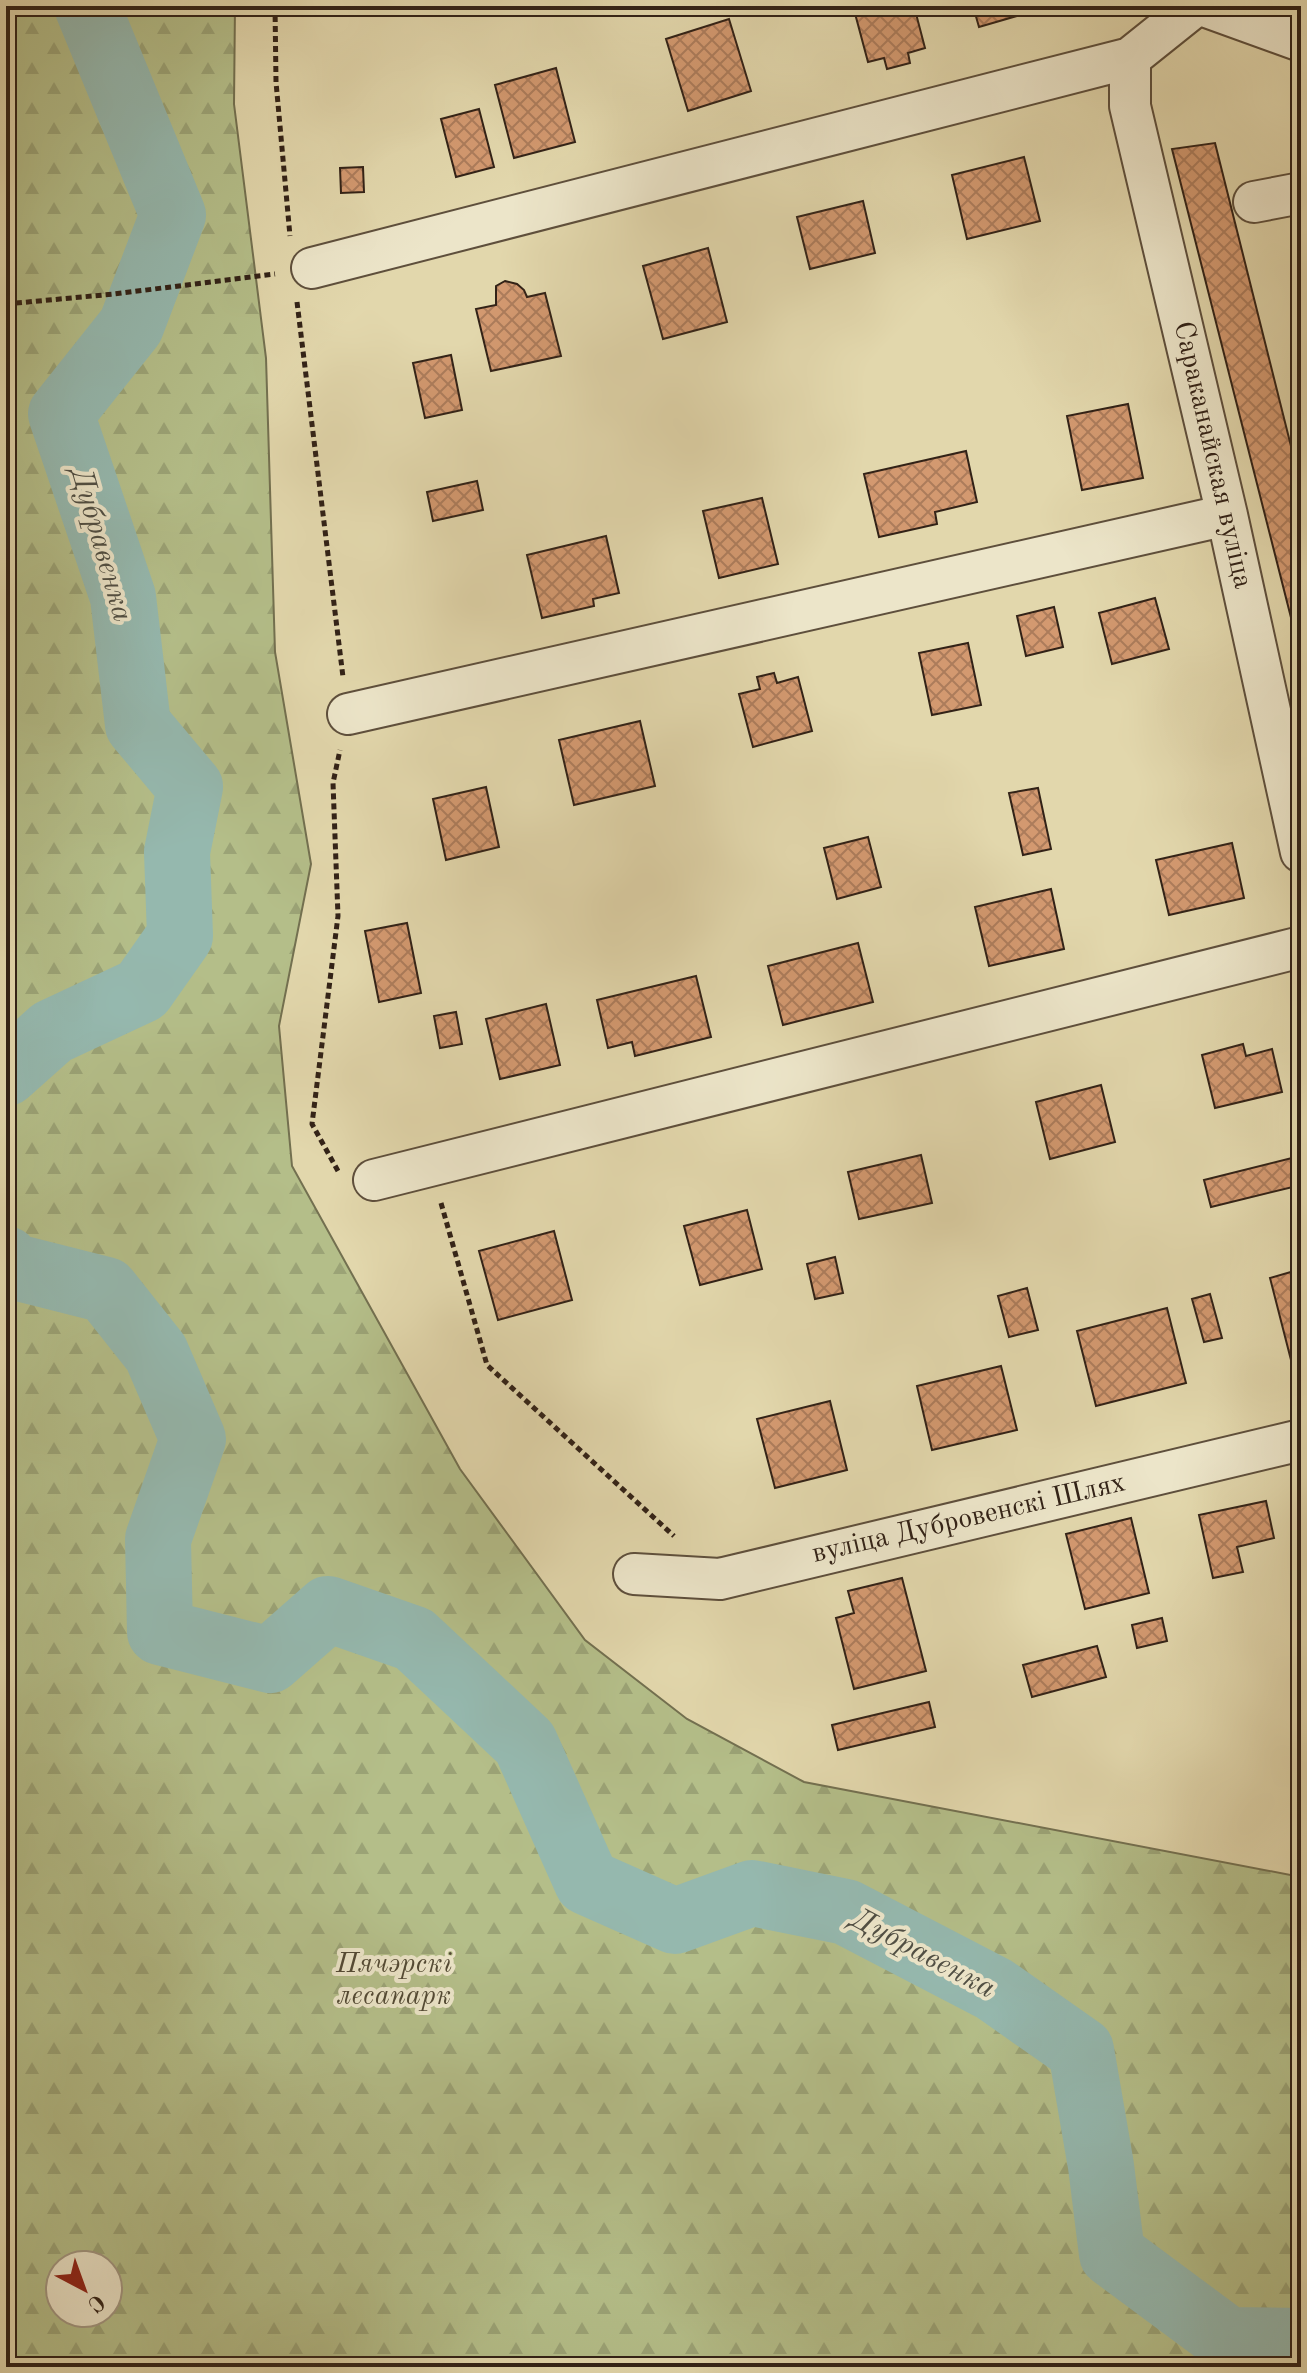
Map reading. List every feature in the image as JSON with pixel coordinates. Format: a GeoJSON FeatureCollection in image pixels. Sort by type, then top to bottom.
{"type":"FeatureCollection","features":[{"type":"Feature","properties":{"kind":"street"},"geometry":{"type":"LineString","coordinates":[[303,269],[1130,58],[1195,6]]}},
{"type":"Feature","properties":{"kind":"street"},"geometry":{"type":"LineString","coordinates":[[1204,6],[1301,41]]}},
{"type":"Feature","properties":{"kind":"street","name":"Сараканайская вуліца"},"geometry":{"type":"LineString","coordinates":[[1130,58],[1130,106],[1227,515],[1301,852]]}},
{"type":"Feature","properties":{"kind":"street"},"geometry":{"type":"LineString","coordinates":[[1254,202],[1301,193]]}},
{"type":"Feature","properties":{"kind":"street"},"geometry":{"type":"LineString","coordinates":[[348,714],[1227,515]]}},
{"type":"Feature","properties":{"kind":"street"},"geometry":{"type":"LineString","coordinates":[[374,1180],[1301,947]]}},
{"type":"Feature","properties":{"kind":"street","name":"вуліца Дубровенскі Шлях"},"geometry":{"type":"LineString","coordinates":[[634,1574],[720,1579],[1301,1440]]}},
{"type":"Feature","properties":{"kind":"path"},"geometry":{"type":"LineString","coordinates":[[275,6],[276,82],[303,269],[321,511],[348,714],[333,783],[338,916],[312,1124],[339,1171],[374,1180]]}},
{"type":"Feature","properties":{"kind":"path"},"geometry":{"type":"LineString","coordinates":[[6,304],[114,294],[303,269]]}},
{"type":"Feature","properties":{"kind":"path"},"geometry":{"type":"LineString","coordinates":[[431,1167],[487,1365],[720,1579]]}},
{"type":"Feature","properties":{"kind":"green space","name":"Пячэрскі лесапарк"},"geometry":{"type":"Polygon","coordinates":[[[6,6],[235,6],[234,104],[266,358],[275,652],[311,864],[279,1026],[292,1166],[460,1469],[585,1640],[687,1719],[804,1782],[1301,1877],[1301,2367],[6,2367],[6,6]]]}},
{"type":"Feature","properties":{"kind":"building"},"geometry":{"type":"Polygon","coordinates":[[[853,6],[914,6],[925,48],[908,53],[910,63],[887,69],[884,58],[868,62],[853,6]]]}},
{"type":"Feature","properties":{"kind":"building"},"geometry":{"type":"Polygon","coordinates":[[[973,6],[1017,6],[1020,15],[979,27],[973,6]]]}},
{"type":"Feature","properties":{"kind":"building"},"geometry":{"type":"Polygon","coordinates":[[[729,19],[751,91],[688,111],[666,39],[729,19]]]}},
{"type":"Feature","properties":{"kind":"building"},"geometry":{"type":"Polygon","coordinates":[[[556,68],[575,142],[514,158],[495,85],[556,68]]]}},
{"type":"Feature","properties":{"kind":"building"},"geometry":{"type":"Polygon","coordinates":[[[479,109],[494,167],[456,177],[441,119],[479,109]]]}},
{"type":"Feature","properties":{"kind":"building"},"geometry":{"type":"Polygon","coordinates":[[[1215,143],[1301,486],[1301,657],[1172,149],[1215,143]]]}},
{"type":"Feature","properties":{"kind":"building"},"geometry":{"type":"Polygon","coordinates":[[[1024,157],[1040,221],[967,239],[952,175],[1024,157]]]}},
{"type":"Feature","properties":{"kind":"building"},"geometry":{"type":"Polygon","coordinates":[[[363,167],[364,192],[341,193],[340,168],[363,167]]]}},
{"type":"Feature","properties":{"kind":"building"},"geometry":{"type":"Polygon","coordinates":[[[863,201],[875,253],[810,269],[797,217],[863,201]]]}},
{"type":"Feature","properties":{"kind":"building"},"geometry":{"type":"Polygon","coordinates":[[[708,248],[727,322],[663,339],[643,266],[708,248]]]}},
{"type":"Feature","properties":{"kind":"building"},"geometry":{"type":"Polygon","coordinates":[[[505,281],[517,284],[527,297],[545,293],[561,356],[491,371],[476,309],[496,305],[496,286],[505,281]]]}},
{"type":"Feature","properties":{"kind":"building"},"geometry":{"type":"Polygon","coordinates":[[[451,355],[462,410],[425,418],[413,363],[451,355]]]}},
{"type":"Feature","properties":{"kind":"building"},"geometry":{"type":"Polygon","coordinates":[[[1128,404],[1143,478],[1082,490],[1067,416],[1128,404]]]}},
{"type":"Feature","properties":{"kind":"building"},"geometry":{"type":"Polygon","coordinates":[[[966,451],[977,502],[935,512],[937,524],[879,537],[864,474],[966,451]]]}},
{"type":"Feature","properties":{"kind":"building"},"geometry":{"type":"Polygon","coordinates":[[[477,481],[483,510],[433,521],[427,492],[477,481]]]}},
{"type":"Feature","properties":{"kind":"building"},"geometry":{"type":"Polygon","coordinates":[[[762,498],[778,564],[719,578],[703,511],[762,498]]]}},
{"type":"Feature","properties":{"kind":"building"},"geometry":{"type":"Polygon","coordinates":[[[606,536],[619,593],[593,599],[594,606],[542,618],[527,555],[606,536]]]}},
{"type":"Feature","properties":{"kind":"building"},"geometry":{"type":"Polygon","coordinates":[[[1155,598],[1169,649],[1112,664],[1099,613],[1155,598]]]}},
{"type":"Feature","properties":{"kind":"building"},"geometry":{"type":"Polygon","coordinates":[[[1054,607],[1063,647],[1026,656],[1017,616],[1054,607]]]}},
{"type":"Feature","properties":{"kind":"building"},"geometry":{"type":"Polygon","coordinates":[[[968,643],[981,705],[932,715],[919,653],[968,643]]]}},
{"type":"Feature","properties":{"kind":"building"},"geometry":{"type":"Polygon","coordinates":[[[774,673],[777,683],[798,677],[812,731],[753,747],[739,694],[760,689],[757,677],[774,673]]]}},
{"type":"Feature","properties":{"kind":"building"},"geometry":{"type":"Polygon","coordinates":[[[640,721],[655,786],[574,805],[559,740],[640,721]]]}},
{"type":"Feature","properties":{"kind":"building"},"geometry":{"type":"Polygon","coordinates":[[[486,787],[499,847],[446,860],[433,799],[486,787]]]}},
{"type":"Feature","properties":{"kind":"building"},"geometry":{"type":"Polygon","coordinates":[[[1038,788],[1051,849],[1023,855],[1009,793],[1038,788]]]}},
{"type":"Feature","properties":{"kind":"building"},"geometry":{"type":"Polygon","coordinates":[[[868,837],[881,887],[837,899],[824,848],[868,837]]]}},
{"type":"Feature","properties":{"kind":"building"},"geometry":{"type":"Polygon","coordinates":[[[1232,843],[1244,898],[1169,915],[1156,860],[1232,843]]]}},
{"type":"Feature","properties":{"kind":"building"},"geometry":{"type":"Polygon","coordinates":[[[1051,889],[1064,949],[989,966],[975,907],[1051,889]]]}},
{"type":"Feature","properties":{"kind":"building"},"geometry":{"type":"Polygon","coordinates":[[[407,923],[421,993],[379,1002],[365,931],[407,923]]]}},
{"type":"Feature","properties":{"kind":"building"},"geometry":{"type":"Polygon","coordinates":[[[858,943],[873,1002],[783,1025],[768,966],[858,943]]]}},
{"type":"Feature","properties":{"kind":"building"},"geometry":{"type":"Polygon","coordinates":[[[696,976],[711,1037],[635,1056],[632,1042],[608,1048],[597,1000],[696,976]]]}},
{"type":"Feature","properties":{"kind":"building"},"geometry":{"type":"Polygon","coordinates":[[[546,1004],[560,1065],[500,1079],[486,1019],[546,1004]]]}},
{"type":"Feature","properties":{"kind":"building"},"geometry":{"type":"Polygon","coordinates":[[[456,1012],[462,1044],[440,1048],[434,1016],[456,1012]]]}},
{"type":"Feature","properties":{"kind":"building"},"geometry":{"type":"Polygon","coordinates":[[[1243,1044],[1246,1056],[1272,1049],[1282,1092],[1215,1108],[1202,1055],[1243,1044]]]}},
{"type":"Feature","properties":{"kind":"building"},"geometry":{"type":"Polygon","coordinates":[[[1101,1085],[1115,1142],[1050,1159],[1036,1102],[1101,1085]]]}},
{"type":"Feature","properties":{"kind":"building"},"geometry":{"type":"Polygon","coordinates":[[[921,1155],[932,1203],[859,1219],[848,1172],[921,1155]]]}},
{"type":"Feature","properties":{"kind":"building"},"geometry":{"type":"Polygon","coordinates":[[[1296,1157],[1301,1185],[1211,1207],[1204,1180],[1296,1157]]]}},
{"type":"Feature","properties":{"kind":"building"},"geometry":{"type":"Polygon","coordinates":[[[747,1210],[762,1269],[700,1285],[684,1226],[747,1210]]]}},
{"type":"Feature","properties":{"kind":"building"},"geometry":{"type":"Polygon","coordinates":[[[554,1231],[572,1300],[498,1320],[479,1251],[554,1231]]]}},
{"type":"Feature","properties":{"kind":"building"},"geometry":{"type":"Polygon","coordinates":[[[835,1257],[843,1293],[815,1299],[807,1264],[835,1257]]]}},
{"type":"Feature","properties":{"kind":"building"},"geometry":{"type":"Polygon","coordinates":[[[1301,1269],[1301,1357],[1291,1360],[1270,1278],[1301,1269]]]}},
{"type":"Feature","properties":{"kind":"building"},"geometry":{"type":"Polygon","coordinates":[[[1027,1288],[1038,1330],[1009,1337],[998,1296],[1027,1288]]]}},
{"type":"Feature","properties":{"kind":"building"},"geometry":{"type":"Polygon","coordinates":[[[1210,1294],[1222,1338],[1204,1342],[1192,1299],[1210,1294]]]}},
{"type":"Feature","properties":{"kind":"building"},"geometry":{"type":"Polygon","coordinates":[[[1167,1308],[1186,1383],[1096,1406],[1077,1331],[1167,1308]]]}},
{"type":"Feature","properties":{"kind":"building"},"geometry":{"type":"Polygon","coordinates":[[[1001,1366],[1017,1430],[932,1450],[917,1386],[1001,1366]]]}},
{"type":"Feature","properties":{"kind":"building"},"geometry":{"type":"Polygon","coordinates":[[[830,1401],[847,1470],[775,1488],[757,1419],[830,1401]]]}},
{"type":"Feature","properties":{"kind":"building"},"geometry":{"type":"Polygon","coordinates":[[[1266,1501],[1274,1538],[1237,1547],[1243,1572],[1213,1578],[1199,1515],[1266,1501]]]}},
{"type":"Feature","properties":{"kind":"building"},"geometry":{"type":"Polygon","coordinates":[[[1131,1518],[1149,1593],[1085,1609],[1066,1534],[1131,1518]]]}},
{"type":"Feature","properties":{"kind":"building"},"geometry":{"type":"Polygon","coordinates":[[[902,1578],[926,1671],[854,1689],[836,1618],[854,1613],[848,1591],[902,1578]]]}},
{"type":"Feature","properties":{"kind":"building"},"geometry":{"type":"Polygon","coordinates":[[[1162,1618],[1167,1641],[1137,1648],[1132,1625],[1162,1618]]]}},
{"type":"Feature","properties":{"kind":"building"},"geometry":{"type":"Polygon","coordinates":[[[1097,1646],[1106,1677],[1032,1697],[1023,1665],[1097,1646]]]}},
{"type":"Feature","properties":{"kind":"building"},"geometry":{"type":"Polygon","coordinates":[[[929,1702],[935,1727],[838,1750],[832,1725],[929,1702]]]}},
{"type":"Feature","properties":{"kind":"waterway","name":"Дубравенка"},"geometry":{"type":"LineString","coordinates":[[6,1073],[52,1032],[142,990],[180,936],[177,852],[190,787],[138,725],[123,597],[61,414],[131,326],[173,215],[87,6]]}},
{"type":"Feature","properties":{"kind":"waterway","name":"Дубравенка"},"geometry":{"type":"LineString","coordinates":[[6,1259],[11,1266],[106,1290],[156,1353],[193,1439],[158,1539],[160,1632],[270,1660],[328,1609],[414,1639],[525,1743],[587,1882],[675,1921],[752,1893],[846,1912],[994,1989],[1081,2050],[1112,2254],[1228,2340],[1301,2341]]}}]}
